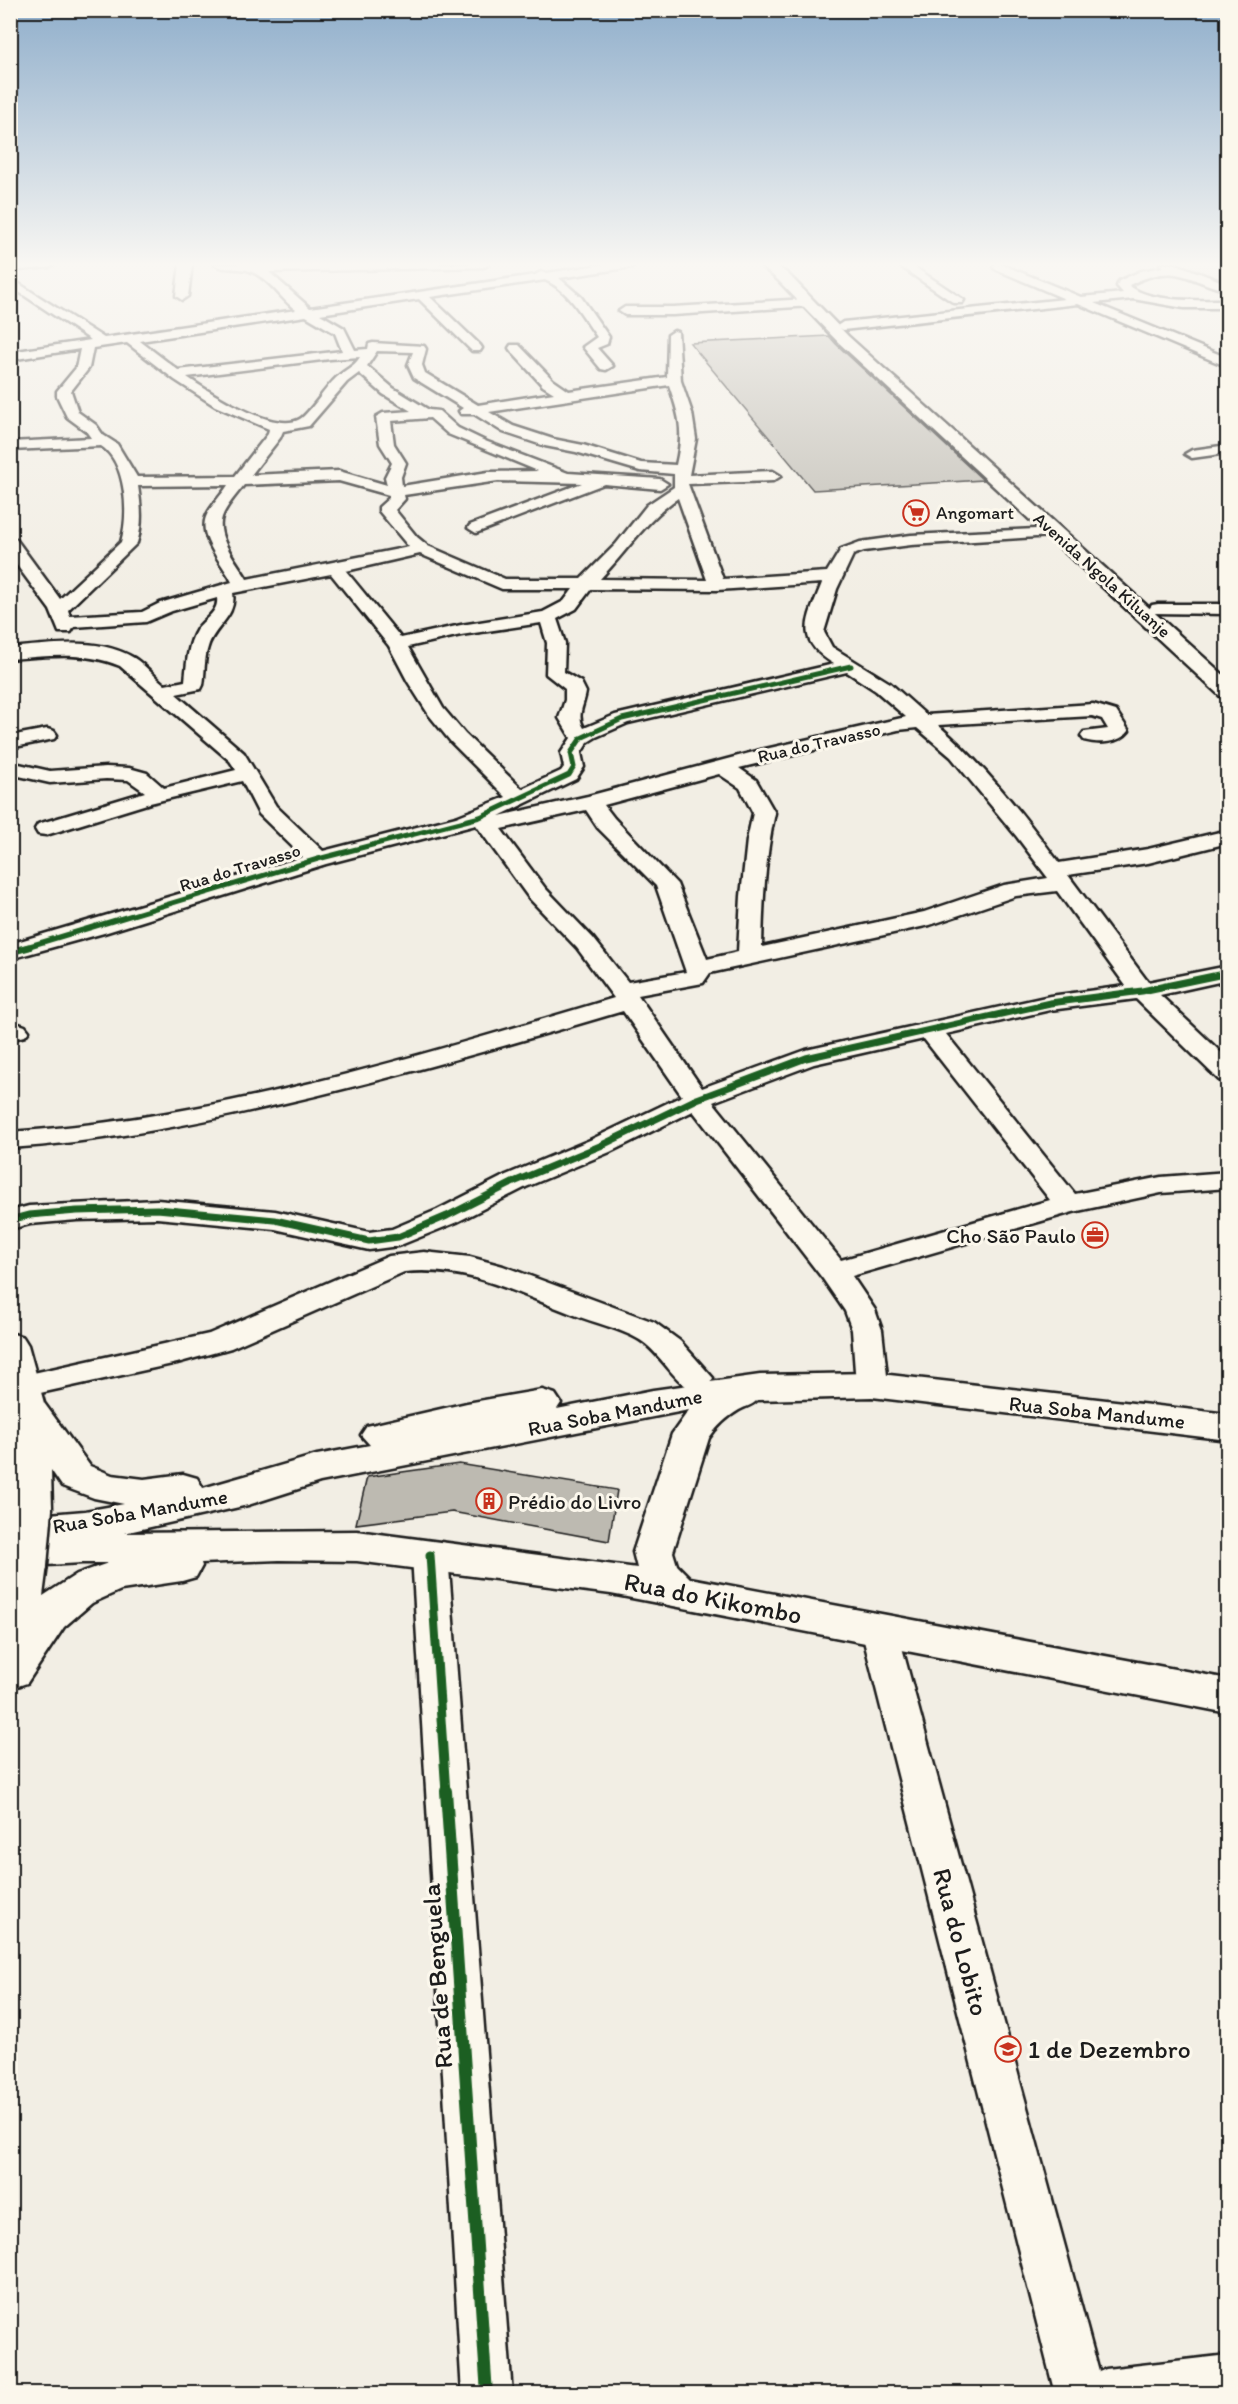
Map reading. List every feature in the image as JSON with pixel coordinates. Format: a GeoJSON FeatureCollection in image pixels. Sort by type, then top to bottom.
{"type":"FeatureCollection","features":[{"type":"Feature","properties":{"kind":"main road","name":"Avenida Ngola Kiluanje"},"geometry":{"type":"LineString","coordinates":[[886,376],[1227,691]]}},
{"type":"Feature","properties":{"kind":"main road","name":"Avenida Ngola Kiluanje"},"geometry":{"type":"LineString","coordinates":[[899,376],[1227,671]]}},
{"type":"Feature","properties":{"kind":"main road"},"geometry":{"type":"LineString","coordinates":[[10,1345],[18,1366],[33,1471],[20,1540],[11,1676]]}},
{"type":"Feature","properties":{"kind":"main road"},"geometry":{"type":"LineString","coordinates":[[23,1394],[76,1476],[108,1488],[144,1494],[188,1487],[375,1436],[455,1419],[638,1396],[697,1377],[774,1376],[802,1379],[824,1386]]}},
{"type":"Feature","properties":{"kind":"main road","name":"Rua Soba Mandume"},"geometry":{"type":"LineString","coordinates":[[20,1540],[175,1509],[248,1491],[318,1470],[638,1396],[760,1388],[872,1385],[1227,1427]]}},
{"type":"Feature","properties":{"kind":"main road"},"geometry":{"type":"LineString","coordinates":[[677,1591],[658,1572],[654,1552],[691,1434],[706,1415],[726,1401],[760,1388]]}},
{"type":"Feature","properties":{"kind":"main road"},"geometry":{"type":"LineString","coordinates":[[594,1576],[626,1568],[635,1561],[644,1548],[677,1443],[679,1428],[675,1419],[638,1396]]}},
{"type":"Feature","properties":{"kind":"main road","name":"Rua do Kikombo"},"geometry":{"type":"LineString","coordinates":[[20,1540],[82,1548],[357,1546],[594,1576],[1227,1696]]}},
{"type":"Feature","properties":{"kind":"main road"},"geometry":{"type":"LineString","coordinates":[[11,1676],[44,1624],[64,1602],[87,1586],[118,1574],[225,1562],[430,1555]]}},
{"type":"Feature","properties":{"kind":"street"},"geometry":{"type":"LineString","coordinates":[[61,616],[129,543],[133,529],[130,482],[112,447],[87,424],[72,414],[64,396],[64,391],[76,376]]}},
{"type":"Feature","properties":{"kind":"street"},"geometry":{"type":"LineString","coordinates":[[180,376],[234,411],[266,422],[276,428],[304,423],[346,376]]}},
{"type":"Feature","properties":{"kind":"street"},"geometry":{"type":"LineString","coordinates":[[371,376],[388,391],[430,414],[462,436],[567,477]]}},
{"type":"Feature","properties":{"kind":"street"},"geometry":{"type":"LineString","coordinates":[[421,376],[508,429],[550,443],[578,448],[681,481]]}},
{"type":"Feature","properties":{"kind":"street"},"geometry":{"type":"LineString","coordinates":[[542,376],[566,395]]}},
{"type":"Feature","properties":{"kind":"street"},"geometry":{"type":"LineString","coordinates":[[675,376],[689,439],[681,481],[717,585]]}},
{"type":"Feature","properties":{"kind":"street"},"geometry":{"type":"LineString","coordinates":[[675,381],[474,410],[383,417],[387,444],[399,463],[393,477],[397,499],[387,507],[387,511],[411,540],[422,549],[502,584],[717,585],[834,577]]}},
{"type":"Feature","properties":{"kind":"street"},"geometry":{"type":"LineString","coordinates":[[160,692],[194,684],[198,648],[205,631],[222,613],[233,587],[232,563],[218,544],[212,526],[214,518],[253,461],[275,435],[276,428]]}},
{"type":"Feature","properties":{"kind":"street"},"geometry":{"type":"LineString","coordinates":[[10,446],[104,442]]}},
{"type":"Feature","properties":{"kind":"street"},"geometry":{"type":"LineString","coordinates":[[1192,454],[1227,450]]}},
{"type":"Feature","properties":{"kind":"street"},"geometry":{"type":"LineString","coordinates":[[130,482],[339,476],[354,478],[379,488],[395,491],[439,488],[494,477],[681,481],[773,476]]}},
{"type":"Feature","properties":{"kind":"street"},"geometry":{"type":"LineString","coordinates":[[476,528],[604,480]]}},
{"type":"Feature","properties":{"kind":"street"},"geometry":{"type":"LineString","coordinates":[[397,644],[461,630],[548,617],[570,605],[586,584],[622,547],[652,508],[681,481]]}},
{"type":"Feature","properties":{"kind":"street"},"geometry":{"type":"LineString","coordinates":[[1052,531],[859,546],[845,553],[840,559],[815,632],[818,641],[826,651],[883,687],[958,753],[1000,800],[1142,991],[1227,1074]]}},
{"type":"Feature","properties":{"kind":"street"},"geometry":{"type":"LineString","coordinates":[[10,542],[61,616],[74,649]]}},
{"type":"Feature","properties":{"kind":"street"},"geometry":{"type":"LineString","coordinates":[[61,616],[146,617],[166,607],[233,587],[422,549]]}},
{"type":"Feature","properties":{"kind":"street"},"geometry":{"type":"LineString","coordinates":[[335,568],[397,644],[417,682],[436,711],[458,738],[518,797]]}},
{"type":"Feature","properties":{"kind":"street"},"geometry":{"type":"LineString","coordinates":[[10,574],[30,571]]}},
{"type":"Feature","properties":{"kind":"street"},"geometry":{"type":"LineString","coordinates":[[1158,609],[1227,609]]}},
{"type":"Feature","properties":{"kind":"street"},"geometry":{"type":"LineString","coordinates":[[548,617],[556,642],[555,674],[574,686],[576,692],[568,720],[580,738]]}},
{"type":"Feature","properties":{"kind":"street"},"geometry":{"type":"LineString","coordinates":[[10,654],[74,649],[105,653],[121,658],[237,757],[249,773],[267,809],[318,859]]}},
{"type":"Feature","properties":{"kind":"street"},"geometry":{"type":"LineString","coordinates":[[851,666],[622,719],[580,738],[571,753],[574,767],[572,772],[518,797],[484,821],[537,893],[585,943],[697,1099],[834,1272],[860,1310],[867,1330],[872,1385]]}},
{"type":"Feature","properties":{"kind":"street","name":"Rua do Travasso"},"geometry":{"type":"LineString","coordinates":[[10,952],[107,925],[318,859],[484,821],[591,802],[724,768],[769,754],[923,720],[1093,710],[1109,715],[1119,731],[1108,736],[1091,736]]}},
{"type":"Feature","properties":{"kind":"street"},"geometry":{"type":"LineString","coordinates":[[10,742],[47,735]]}},
{"type":"Feature","properties":{"kind":"street"},"geometry":{"type":"LineString","coordinates":[[10,768],[50,777],[106,773],[137,776],[160,795]]}},
{"type":"Feature","properties":{"kind":"street"},"geometry":{"type":"LineString","coordinates":[[724,768],[749,784],[764,813],[758,840],[752,896],[750,958]]}},
{"type":"Feature","properties":{"kind":"street"},"geometry":{"type":"LineString","coordinates":[[46,829],[160,795],[249,773]]}},
{"type":"Feature","properties":{"kind":"street"},"geometry":{"type":"LineString","coordinates":[[10,1140],[108,1130],[301,1093],[458,1052],[625,996],[694,978],[698,975],[698,968],[666,884],[606,823],[591,802]]}},
{"type":"Feature","properties":{"kind":"street"},"geometry":{"type":"LineString","coordinates":[[698,968],[930,918],[1058,877],[1227,836]]}},
{"type":"Feature","properties":{"kind":"street"},"geometry":{"type":"LineString","coordinates":[[23,1394],[220,1341],[392,1251],[412,1232],[516,1181],[600,1146],[697,1099],[806,1058],[1050,1003],[1142,991],[1227,973]]}},
{"type":"Feature","properties":{"kind":"street"},"geometry":{"type":"LineString","coordinates":[[929,1029],[1068,1204]]}},
{"type":"Feature","properties":{"kind":"street"},"geometry":{"type":"LineString","coordinates":[[834,1272],[1068,1204],[1161,1185],[1227,1180]]}},
{"type":"Feature","properties":{"kind":"street"},"geometry":{"type":"LineString","coordinates":[[10,1220],[29,1215],[77,1211],[157,1209],[275,1220],[369,1241],[392,1251],[424,1259],[462,1264],[518,1280],[651,1334],[697,1377]]}},
{"type":"Feature","properties":{"kind":"street","name":"Rua de Benguela"},"geometry":{"type":"LineString","coordinates":[[430,1555],[487,2394]]}},
{"type":"Feature","properties":{"kind":"street","name":"Rua do Lobito"},"geometry":{"type":"LineString","coordinates":[[879,1629],[1080,2394]]}},
{"type":"Feature","properties":{"kind":"street"},"geometry":{"type":"LineString","coordinates":[[1106,2394],[1227,2380]]}},
{"type":"Feature","properties":{"kind":"building"},"geometry":{"type":"Polygon","coordinates":[[[718,376],[871,376],[983,480],[813,490],[718,376]]]}},
{"type":"Feature","properties":{"kind":"building","name":"Prédio do Livro"},"geometry":{"type":"Polygon","coordinates":[[[459,1464],[617,1490],[609,1541],[452,1512],[356,1524],[367,1477],[459,1464]]]}},
{"type":"Feature","properties":{"kind":"cycle path"},"geometry":{"type":"LineString","coordinates":[[10,952],[96,928],[318,859],[480,817],[569,775],[574,767],[571,753],[581,738],[622,719],[851,666]]}},
{"type":"Feature","properties":{"kind":"cycle path"},"geometry":{"type":"LineString","coordinates":[[10,1220],[29,1215],[77,1211],[157,1209],[275,1220],[369,1241],[398,1237],[447,1216],[516,1181],[600,1146],[697,1099],[806,1058],[1050,1003],[1142,991],[1228,973]]}},
{"type":"Feature","properties":{"kind":"cycle path"},"geometry":{"type":"LineString","coordinates":[[430,1555],[487,2394]]}},
{"type":"Feature","properties":{"kind":"place","name":"Angomart"},"geometry":{"type":"Point","coordinates":[916,513]}},
{"type":"Feature","properties":{"kind":"place","name":"Cho São Paulo"},"geometry":{"type":"Point","coordinates":[1095,1235]}},
{"type":"Feature","properties":{"kind":"place","name":"Prédio do Livro"},"geometry":{"type":"Point","coordinates":[489,1501]}},
{"type":"Feature","properties":{"kind":"place","name":"1 de Dezembro"},"geometry":{"type":"Point","coordinates":[1008,2049]}}]}
